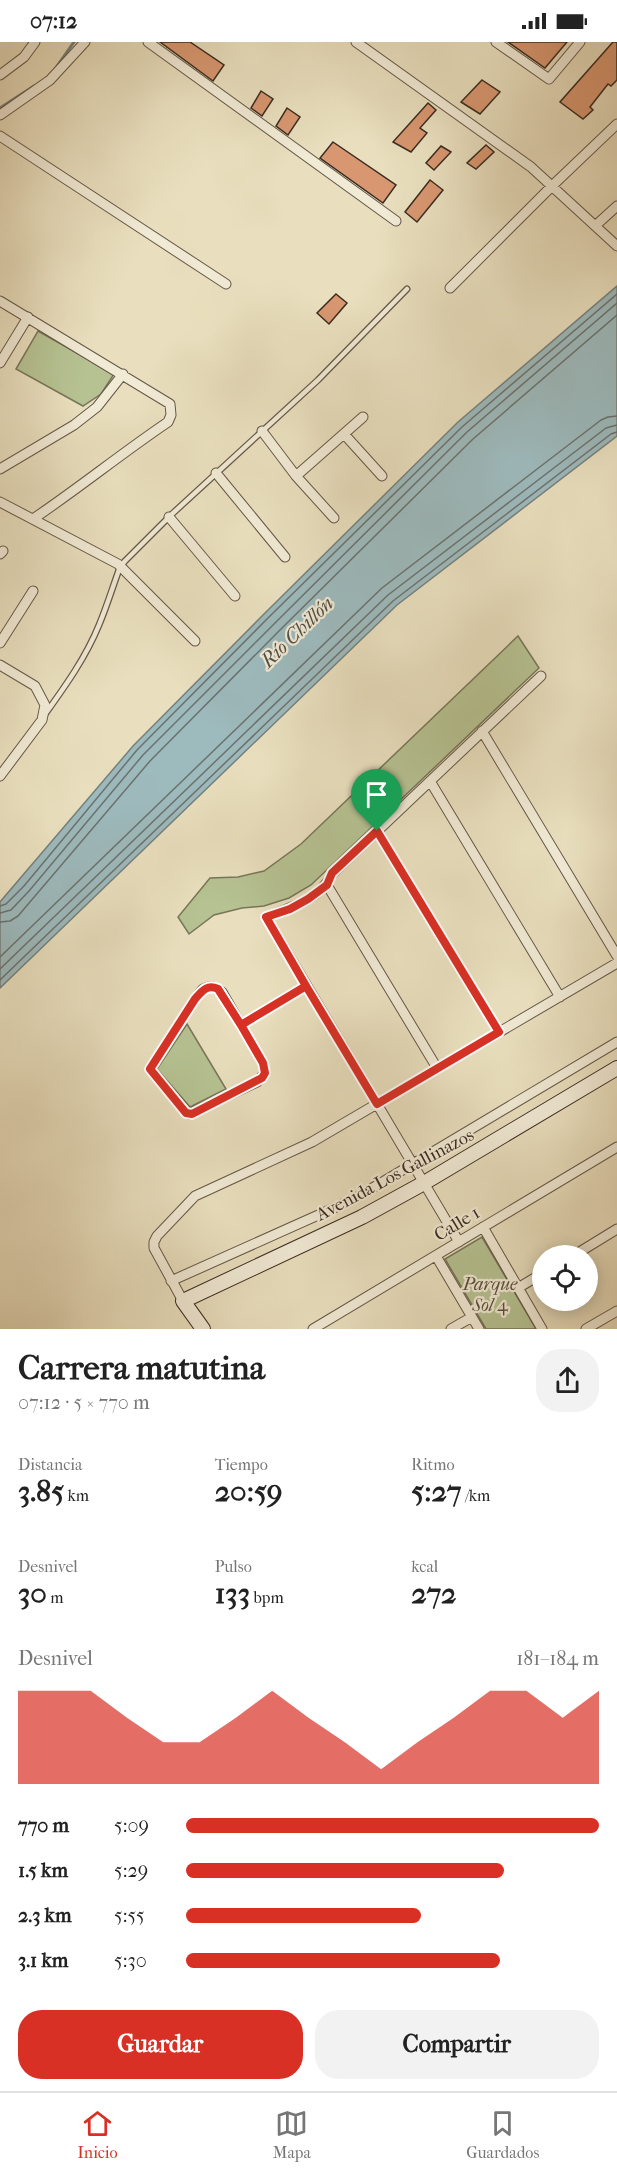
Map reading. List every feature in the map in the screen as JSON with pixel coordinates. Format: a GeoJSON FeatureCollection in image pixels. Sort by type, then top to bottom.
{"type":"FeatureCollection","features":[{"type":"Feature","properties":{"kind":"street"},"geometry":{"type":"LineString","coordinates":[[0,75],[24,57],[35,42]]}},
{"type":"Feature","properties":{"kind":"street"},"geometry":{"type":"LineString","coordinates":[[0,115],[50,80],[85,42]]}},
{"type":"Feature","properties":{"kind":"street"},"geometry":{"type":"LineString","coordinates":[[148,42],[396,221]]}},
{"type":"Feature","properties":{"kind":"street"},"geometry":{"type":"LineString","coordinates":[[356,42],[531,166],[617,246]]}},
{"type":"Feature","properties":{"kind":"street"},"geometry":{"type":"LineString","coordinates":[[496,42],[549,79],[580,42]]}},
{"type":"Feature","properties":{"kind":"street"},"geometry":{"type":"LineString","coordinates":[[450,288],[617,124]]}},
{"type":"Feature","properties":{"kind":"street"},"geometry":{"type":"LineString","coordinates":[[0,136],[226,284]]}},
{"type":"Feature","properties":{"kind":"street"},"geometry":{"type":"LineString","coordinates":[[595,226],[617,206]]}},
{"type":"Feature","properties":{"kind":"street"},"geometry":{"type":"LineString","coordinates":[[0,301],[170,404],[171,415],[168,422],[126,450],[64,499],[33,519]]}},
{"type":"Feature","properties":{"kind":"street"},"geometry":{"type":"LineString","coordinates":[[0,363],[28,317]]}},
{"type":"Feature","properties":{"kind":"street"},"geometry":{"type":"LineString","coordinates":[[0,469],[74,425],[97,407],[123,374]]}},
{"type":"Feature","properties":{"kind":"street"},"geometry":{"type":"LineString","coordinates":[[296,476],[363,417]]}},
{"type":"Feature","properties":{"kind":"street"},"geometry":{"type":"LineString","coordinates":[[262,431],[296,476],[334,518]]}},
{"type":"Feature","properties":{"kind":"street"},"geometry":{"type":"LineString","coordinates":[[344,434],[382,476]]}},
{"type":"Feature","properties":{"kind":"street"},"geometry":{"type":"LineString","coordinates":[[216,473],[285,557]]}},
{"type":"Feature","properties":{"kind":"street"},"geometry":{"type":"LineString","coordinates":[[0,502],[120,567],[195,641]]}},
{"type":"Feature","properties":{"kind":"street"},"geometry":{"type":"LineString","coordinates":[[169,517],[235,596]]}},
{"type":"Feature","properties":{"kind":"street"},"geometry":{"type":"LineString","coordinates":[[0,643],[33,591]]}},
{"type":"Feature","properties":{"kind":"street"},"geometry":{"type":"LineString","coordinates":[[0,665],[35,686],[44,700],[44,715],[0,776]]}},
{"type":"Feature","properties":{"kind":"street"},"geometry":{"type":"LineString","coordinates":[[459,1242],[266,917],[290,909],[327,885],[332,873],[541,676]]}},
{"type":"Feature","properties":{"kind":"street"},"geometry":{"type":"LineString","coordinates":[[482,731],[617,956]]}},
{"type":"Feature","properties":{"kind":"street"},"geometry":{"type":"LineString","coordinates":[[430,781],[560,997]]}},
{"type":"Feature","properties":{"kind":"street"},"geometry":{"type":"LineString","coordinates":[[377,831],[499,1032]]}},
{"type":"Feature","properties":{"kind":"street"},"geometry":{"type":"LineString","coordinates":[[327,885],[437,1068]]}},
{"type":"Feature","properties":{"kind":"street"},"geometry":{"type":"LineString","coordinates":[[203,1329],[183,1301],[154,1248],[157,1236],[195,1196],[312,1142],[617,963]]}},
{"type":"Feature","properties":{"kind":"street"},"geometry":{"type":"LineString","coordinates":[[241,1025],[306,986]]}},
{"type":"Feature","properties":{"kind":"street"},"geometry":{"type":"LineString","coordinates":[[213,987],[222,992],[241,1025],[263,1063],[265,1073],[257,1082],[192,1114],[186,1113],[151,1072],[151,1067],[203,989],[213,987]]}},
{"type":"Feature","properties":{"kind":"street"},"geometry":{"type":"LineString","coordinates":[[171,1281],[322,1215],[413,1165],[550,1080],[617,1042]]}},
{"type":"Feature","properties":{"kind":"street","name":"Avenida Los Gallinazos"},"geometry":{"type":"LineString","coordinates":[[183,1301],[362,1217],[424,1183],[617,1068]]}},
{"type":"Feature","properties":{"kind":"street","name":"Calle 1"},"geometry":{"type":"LineString","coordinates":[[313,1329],[617,1147]]}},
{"type":"Feature","properties":{"kind":"street"},"geometry":{"type":"LineString","coordinates":[[483,1227],[542,1329]]}},
{"type":"Feature","properties":{"kind":"street"},"geometry":{"type":"LineString","coordinates":[[591,1245],[617,1229]]}},
{"type":"Feature","properties":{"kind":"street"},"geometry":{"type":"LineString","coordinates":[[436,1256],[479,1329]]}},
{"type":"Feature","properties":{"kind":"street"},"geometry":{"type":"LineString","coordinates":[[518,1288],[532,1280]]}},
{"type":"Feature","properties":{"kind":"street"},"geometry":{"type":"LineString","coordinates":[[586,1329],[617,1311]]}},
{"type":"Feature","properties":{"kind":"street"},"geometry":{"type":"LineString","coordinates":[[451,1329],[472,1317]]}},
{"type":"Feature","properties":{"kind":"lane"},"geometry":{"type":"LineString","coordinates":[[44,715],[88,649],[120,567],[169,517],[318,380],[407,289]]}},
{"type":"Feature","properties":{"kind":"green space"},"geometry":{"type":"Polygon","coordinates":[[[38,331],[114,374],[101,394],[83,406],[16,369],[38,331]]]}},
{"type":"Feature","properties":{"kind":"green space"},"geometry":{"type":"Polygon","coordinates":[[[518,636],[539,668],[311,885],[289,898],[264,906],[242,908],[214,915],[189,934],[178,917],[210,878],[238,877],[264,871],[301,844],[518,636]]]}},
{"type":"Feature","properties":{"kind":"green space"},"geometry":{"type":"Polygon","coordinates":[[[187,1024],[226,1089],[190,1107],[157,1069],[187,1024]]]}},
{"type":"Feature","properties":{"kind":"green space","name":"Parque Sol 4"},"geometry":{"type":"Polygon","coordinates":[[[482,1237],[536,1329],[486,1329],[445,1259],[482,1237]]]}},
{"type":"Feature","properties":{"kind":"water","name":"Río Chillón"},"geometry":{"type":"Polygon","coordinates":[[[617,286],[617,436],[397,605],[0,988],[0,902],[133,746],[458,422],[617,286]]]}},
{"type":"Feature","properties":{"kind":"building"},"geometry":{"type":"Polygon","coordinates":[[[160,42],[190,42],[224,65],[213,81],[160,42]]]}},
{"type":"Feature","properties":{"kind":"building"},"geometry":{"type":"Polygon","coordinates":[[[508,42],[567,42],[545,68],[508,42]]]}},
{"type":"Feature","properties":{"kind":"building"},"geometry":{"type":"Polygon","coordinates":[[[613,42],[617,42],[617,80],[611,86],[608,84],[590,107],[593,110],[583,119],[560,102],[613,42]]]}},
{"type":"Feature","properties":{"kind":"building"},"geometry":{"type":"Polygon","coordinates":[[[482,80],[500,92],[480,114],[461,102],[482,80]]]}},
{"type":"Feature","properties":{"kind":"building"},"geometry":{"type":"Polygon","coordinates":[[[261,91],[273,99],[262,116],[251,108],[261,91]]]}},
{"type":"Feature","properties":{"kind":"building"},"geometry":{"type":"Polygon","coordinates":[[[428,103],[436,110],[420,128],[427,133],[411,152],[393,142],[428,103]]]}},
{"type":"Feature","properties":{"kind":"building"},"geometry":{"type":"Polygon","coordinates":[[[287,108],[300,117],[288,135],[276,126],[287,108]]]}},
{"type":"Feature","properties":{"kind":"building"},"geometry":{"type":"Polygon","coordinates":[[[333,142],[396,185],[383,203],[320,158],[333,142]]]}},
{"type":"Feature","properties":{"kind":"building"},"geometry":{"type":"Polygon","coordinates":[[[486,145],[494,152],[476,169],[467,163],[486,145]]]}},
{"type":"Feature","properties":{"kind":"building"},"geometry":{"type":"Polygon","coordinates":[[[441,146],[451,152],[434,170],[426,163],[441,146]]]}},
{"type":"Feature","properties":{"kind":"building"},"geometry":{"type":"Polygon","coordinates":[[[430,180],[443,190],[417,222],[405,212],[430,180]]]}},
{"type":"Feature","properties":{"kind":"building"},"geometry":{"type":"Polygon","coordinates":[[[336,294],[347,303],[329,324],[317,313],[336,294]]]}},
{"type":"Feature","properties":{"kind":"waterway"},"geometry":{"type":"LineString","coordinates":[[55,69],[74,42]]}},
{"type":"Feature","properties":{"kind":"waterway"},"geometry":{"type":"LineString","coordinates":[[0,108],[34,86]]}},
{"type":"Feature","properties":{"kind":"route"},"geometry":{"type":"LineString","coordinates":[[377,831],[332,873],[327,885],[290,909],[266,917],[306,986],[241,1025],[218,989],[213,987],[203,989],[195,999],[150,1069],[186,1113],[192,1114],[262,1078],[265,1067],[241,1025],[306,986],[377,1104],[499,1032],[377,831]]}}]}
